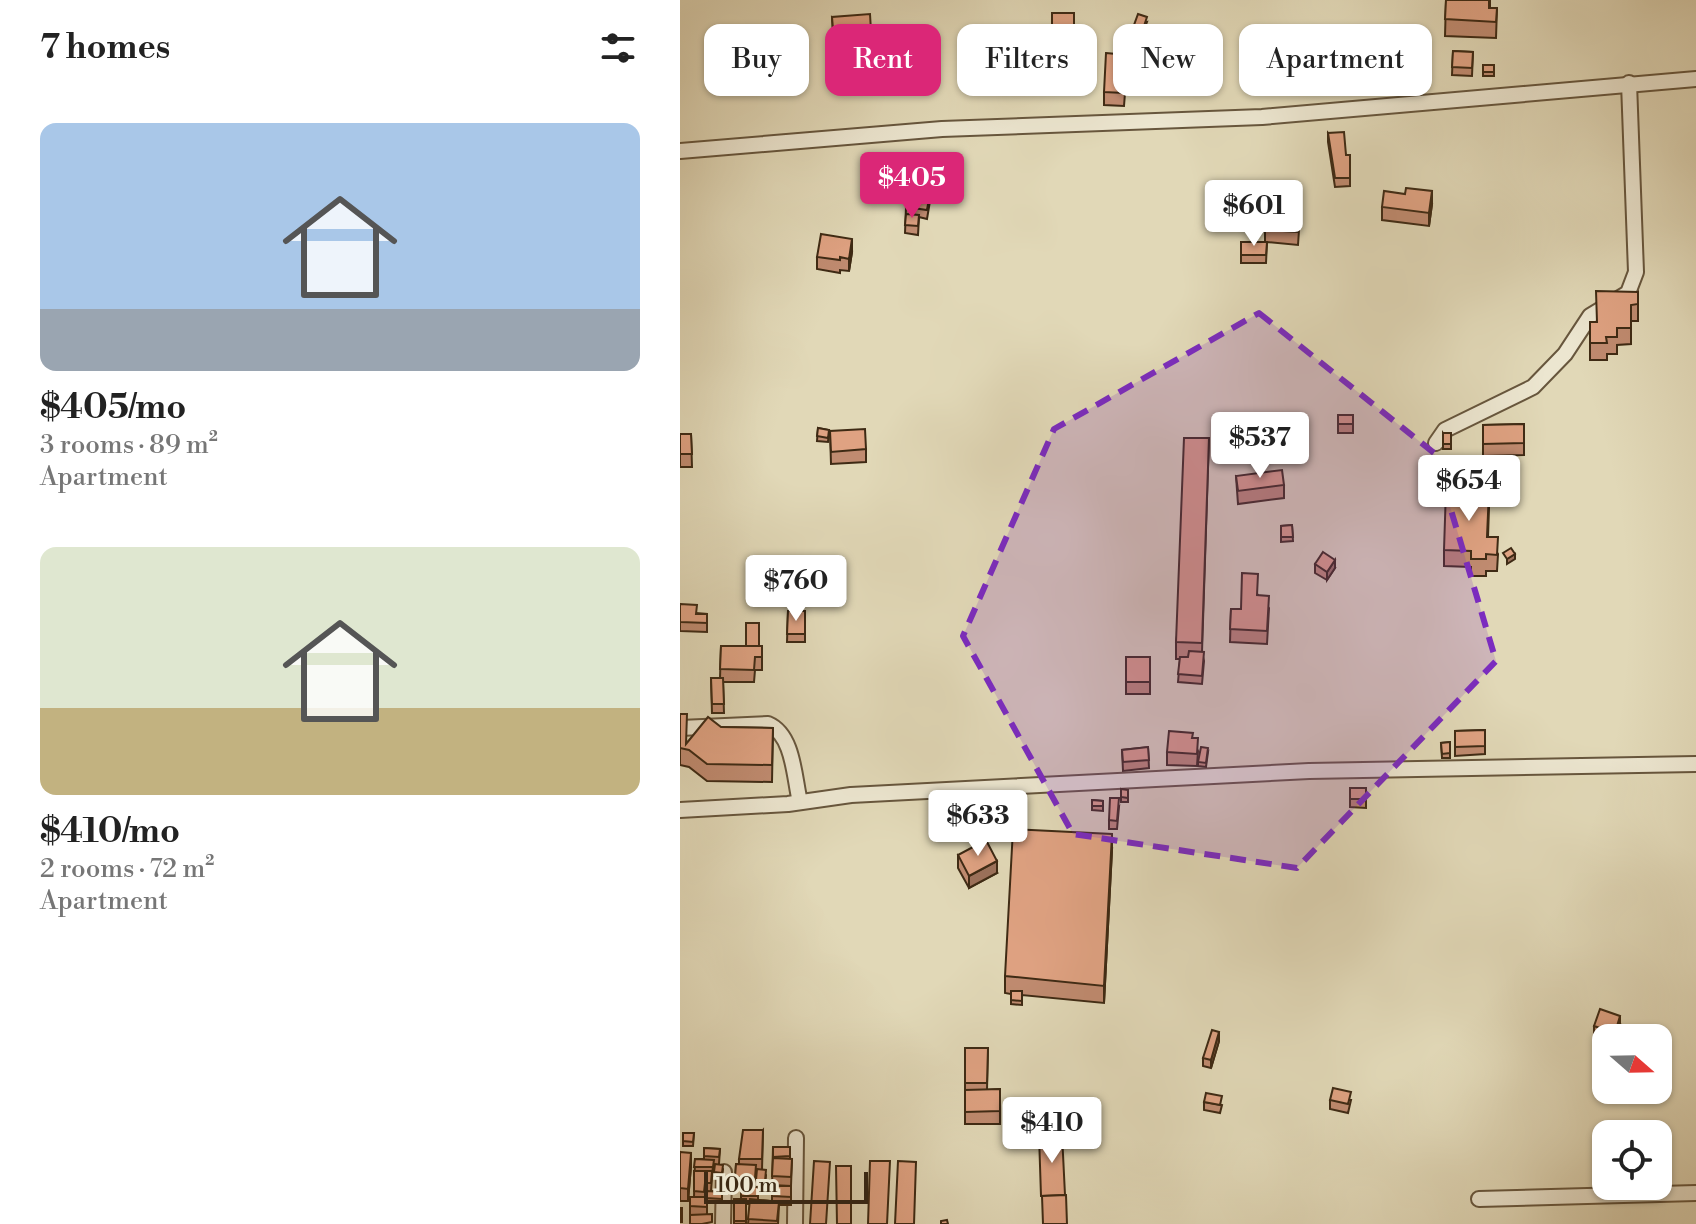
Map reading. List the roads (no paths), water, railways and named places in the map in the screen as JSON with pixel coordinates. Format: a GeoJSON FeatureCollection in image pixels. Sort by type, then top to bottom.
{"type":"FeatureCollection","features":[{"type":"Feature","properties":{"kind":"street"},"geometry":{"type":"LineString","coordinates":[[680,151],[942,129],[1262,117],[1696,79]]}},
{"type":"Feature","properties":{"kind":"street"},"geometry":{"type":"LineString","coordinates":[[1436,443],[1445,430],[1533,387],[1565,354],[1590,316],[1628,293],[1636,272],[1629,83]]}},
{"type":"Feature","properties":{"kind":"street"},"geometry":{"type":"LineString","coordinates":[[680,728],[768,724],[777,728],[785,739],[800,802]]}},
{"type":"Feature","properties":{"kind":"street"},"geometry":{"type":"LineString","coordinates":[[680,810],[800,802],[851,795],[1309,771],[1696,764]]}},
{"type":"Feature","properties":{"kind":"street"},"geometry":{"type":"LineString","coordinates":[[795,1224],[796,1138]]}},
{"type":"Feature","properties":{"kind":"street"},"geometry":{"type":"LineString","coordinates":[[723,1224],[724,1172]]}},
{"type":"Feature","properties":{"kind":"street"},"geometry":{"type":"LineString","coordinates":[[1479,1199],[1696,1193]]}}]}
